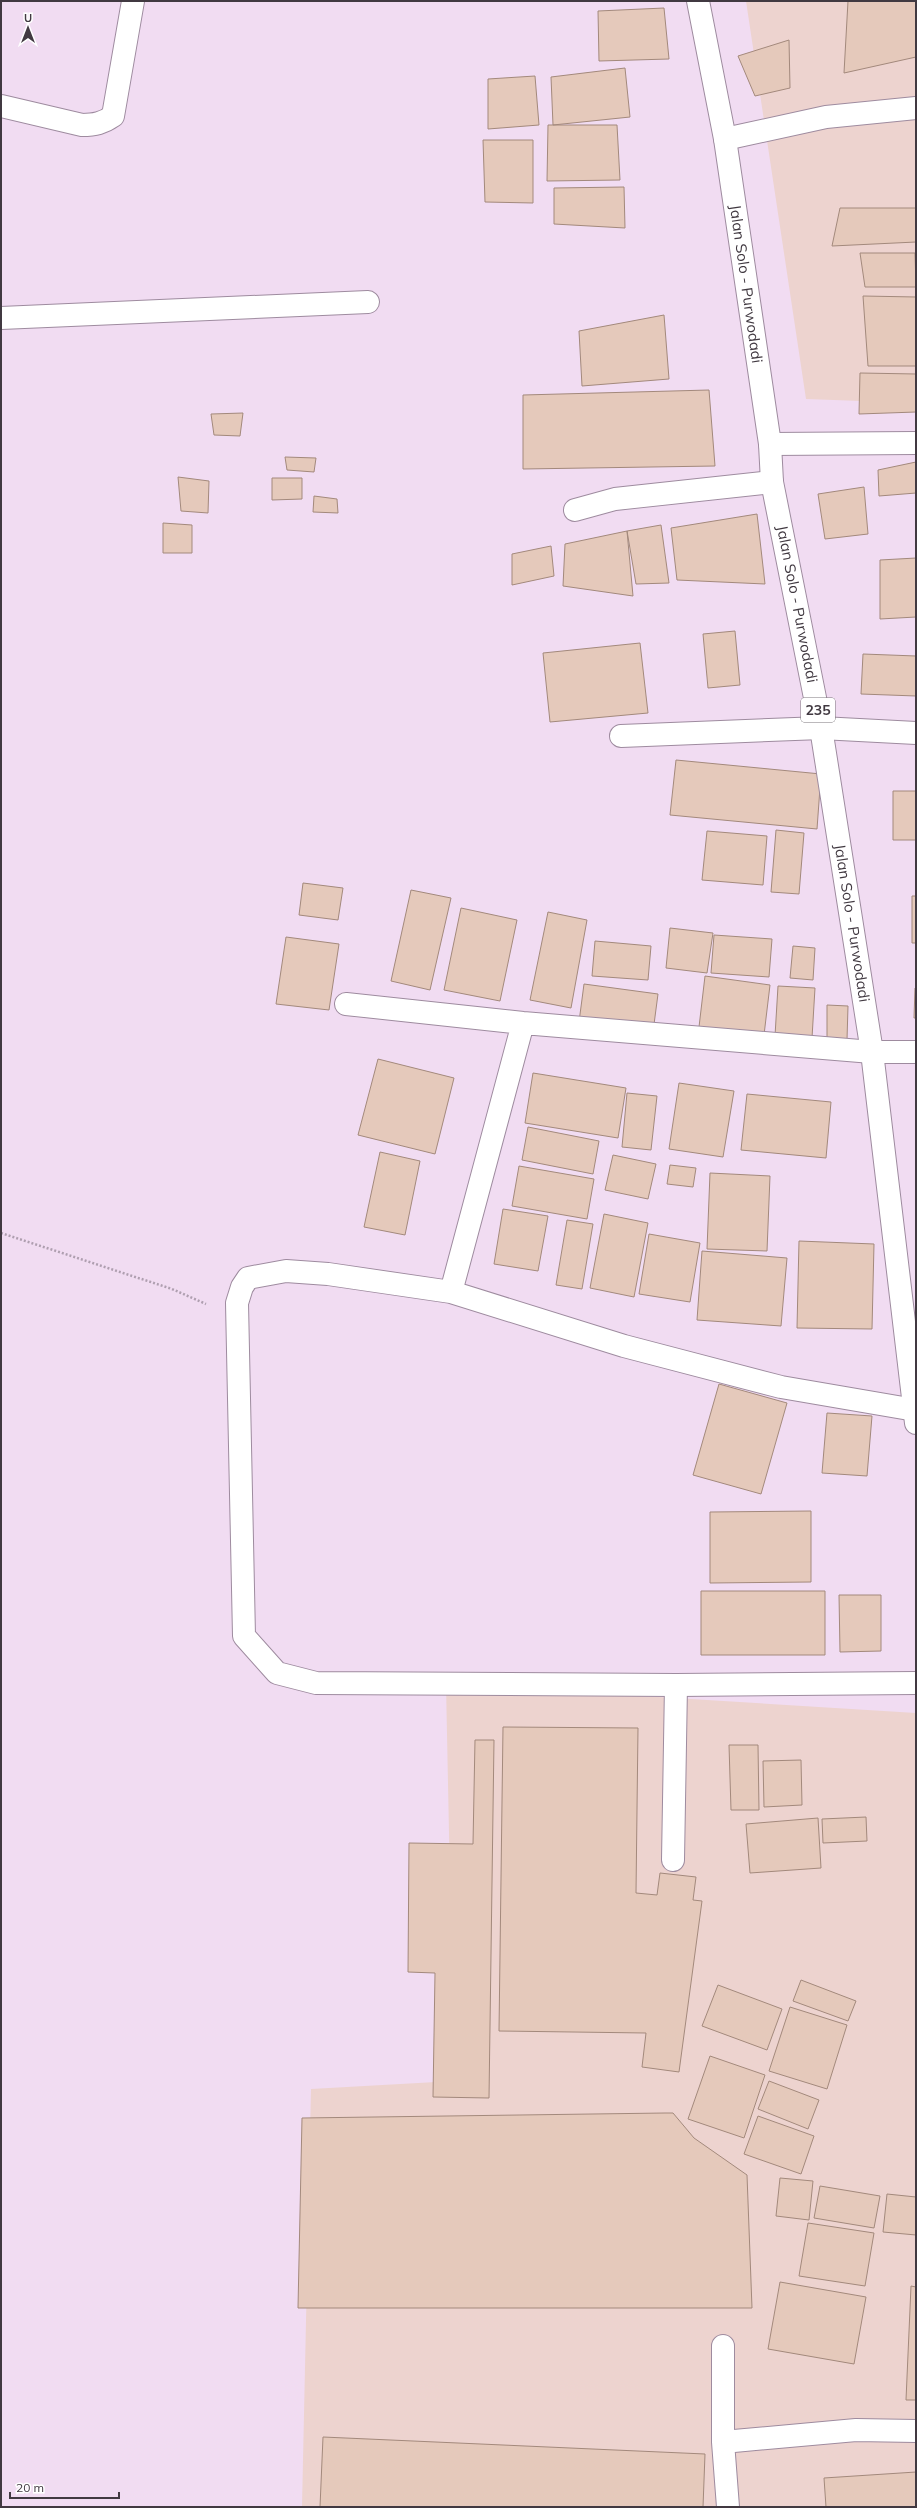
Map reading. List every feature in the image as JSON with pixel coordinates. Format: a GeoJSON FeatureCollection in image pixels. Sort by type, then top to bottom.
{"type":"FeatureCollection","features":[{"type":"Feature","properties":{"kind":"street"},"geometry":{"type":"LineString","coordinates":[[1,106],[82,124],[94,125],[106,122],[113,116],[133,1]]}},
{"type":"Feature","properties":{"kind":"street","name":"Jalan Solo - Purwodadi"},"geometry":{"type":"LineString","coordinates":[[698,1],[725,139],[770,444],[772,482],[821,728],[872,1052],[915,1416]]}},
{"type":"Feature","properties":{"kind":"street"},"geometry":{"type":"LineString","coordinates":[[725,139],[826,117],[916,108]]}},
{"type":"Feature","properties":{"kind":"street"},"geometry":{"type":"LineString","coordinates":[[1,318],[368,302]]}},
{"type":"Feature","properties":{"kind":"street"},"geometry":{"type":"LineString","coordinates":[[770,444],[916,443]]}},
{"type":"Feature","properties":{"kind":"street"},"geometry":{"type":"LineString","coordinates":[[575,510],[614,499],[772,482]]}},
{"type":"Feature","properties":{"kind":"street"},"geometry":{"type":"LineString","coordinates":[[621,736],[821,728],[916,733]]}},
{"type":"Feature","properties":{"kind":"street"},"geometry":{"type":"LineString","coordinates":[[346,1004],[523,1023],[872,1052],[916,1052]]}},
{"type":"Feature","properties":{"kind":"street"},"geometry":{"type":"LineString","coordinates":[[451,1292],[523,1023]]}},
{"type":"Feature","properties":{"kind":"street"},"geometry":{"type":"LineString","coordinates":[[915,1416],[781,1387],[624,1346],[451,1292],[328,1274],[286,1271],[248,1278],[242,1287],[237,1303],[244,1636],[277,1673],[316,1682],[676,1685],[916,1683]]}},
{"type":"Feature","properties":{"kind":"street"},"geometry":{"type":"LineString","coordinates":[[674,1860],[676,1685]]}},
{"type":"Feature","properties":{"kind":"street"},"geometry":{"type":"LineString","coordinates":[[723,2346],[723,2442],[728,2507]]}},
{"type":"Feature","properties":{"kind":"street"},"geometry":{"type":"LineString","coordinates":[[723,2442],[856,2430],[916,2431]]}},
{"type":"Feature","properties":{"kind":"path"},"geometry":{"type":"LineString","coordinates":[[1,1233],[172,1289],[206,1304],[225,1306],[237,1303]]}},
{"type":"Feature","properties":{"kind":"shaded area"},"geometry":{"type":"Polygon","coordinates":[[[746,1],[916,1],[916,403],[806,399],[746,1]]]}},
{"type":"Feature","properties":{"kind":"shaded area"},"geometry":{"type":"Polygon","coordinates":[[[446,1684],[916,1713],[916,2507],[302,2507],[311,2089],[454,2081],[446,1684]]]}},
{"type":"Feature","properties":{"kind":"building"},"geometry":{"type":"Polygon","coordinates":[[[848,1],[916,1],[916,57],[844,73],[848,1]]]}},
{"type":"Feature","properties":{"kind":"building"},"geometry":{"type":"Polygon","coordinates":[[[664,8],[669,59],[599,61],[598,11],[664,8]]]}},
{"type":"Feature","properties":{"kind":"building"},"geometry":{"type":"Polygon","coordinates":[[[789,40],[790,88],[755,96],[738,56],[789,40]]]}},
{"type":"Feature","properties":{"kind":"building"},"geometry":{"type":"Polygon","coordinates":[[[625,68],[630,117],[553,125],[551,77],[625,68]]]}},
{"type":"Feature","properties":{"kind":"building"},"geometry":{"type":"Polygon","coordinates":[[[535,76],[539,125],[488,129],[488,79],[535,76]]]}},
{"type":"Feature","properties":{"kind":"building"},"geometry":{"type":"Polygon","coordinates":[[[548,125],[617,125],[620,180],[547,181],[548,125]]]}},
{"type":"Feature","properties":{"kind":"building"},"geometry":{"type":"Polygon","coordinates":[[[483,140],[533,140],[533,203],[485,202],[483,140]]]}},
{"type":"Feature","properties":{"kind":"building"},"geometry":{"type":"Polygon","coordinates":[[[624,187],[625,228],[554,224],[554,188],[624,187]]]}},
{"type":"Feature","properties":{"kind":"building"},"geometry":{"type":"Polygon","coordinates":[[[840,208],[916,208],[916,242],[832,246],[840,208]]]}},
{"type":"Feature","properties":{"kind":"building"},"geometry":{"type":"Polygon","coordinates":[[[860,253],[915,253],[916,287],[865,287],[860,253]]]}},
{"type":"Feature","properties":{"kind":"building"},"geometry":{"type":"Polygon","coordinates":[[[863,296],[916,297],[916,366],[868,366],[863,296]]]}},
{"type":"Feature","properties":{"kind":"building"},"geometry":{"type":"Polygon","coordinates":[[[664,315],[669,379],[582,386],[579,331],[664,315]]]}},
{"type":"Feature","properties":{"kind":"building"},"geometry":{"type":"Polygon","coordinates":[[[860,373],[916,374],[916,412],[859,414],[860,373]]]}},
{"type":"Feature","properties":{"kind":"building"},"geometry":{"type":"Polygon","coordinates":[[[709,390],[715,466],[523,469],[523,395],[709,390]]]}},
{"type":"Feature","properties":{"kind":"building"},"geometry":{"type":"Polygon","coordinates":[[[243,413],[240,436],[214,435],[211,414],[243,413]]]}},
{"type":"Feature","properties":{"kind":"building"},"geometry":{"type":"Polygon","coordinates":[[[285,457],[316,458],[314,472],[287,470],[285,457]]]}},
{"type":"Feature","properties":{"kind":"building"},"geometry":{"type":"Polygon","coordinates":[[[916,462],[916,493],[879,496],[878,470],[916,462]]]}},
{"type":"Feature","properties":{"kind":"building"},"geometry":{"type":"Polygon","coordinates":[[[178,477],[209,481],[208,513],[181,511],[178,477]]]}},
{"type":"Feature","properties":{"kind":"building"},"geometry":{"type":"Polygon","coordinates":[[[272,478],[302,478],[302,499],[272,500],[272,478]]]}},
{"type":"Feature","properties":{"kind":"building"},"geometry":{"type":"Polygon","coordinates":[[[864,487],[868,534],[825,539],[818,494],[864,487]]]}},
{"type":"Feature","properties":{"kind":"building"},"geometry":{"type":"Polygon","coordinates":[[[314,496],[337,499],[338,513],[313,512],[314,496]]]}},
{"type":"Feature","properties":{"kind":"building"},"geometry":{"type":"Polygon","coordinates":[[[757,514],[765,584],[677,580],[671,528],[757,514]]]}},
{"type":"Feature","properties":{"kind":"building"},"geometry":{"type":"Polygon","coordinates":[[[163,523],[192,525],[192,553],[163,553],[163,523]]]}},
{"type":"Feature","properties":{"kind":"building"},"geometry":{"type":"Polygon","coordinates":[[[661,525],[669,583],[636,584],[627,531],[661,525]]]}},
{"type":"Feature","properties":{"kind":"building"},"geometry":{"type":"Polygon","coordinates":[[[627,531],[633,596],[563,586],[565,544],[627,531]]]}},
{"type":"Feature","properties":{"kind":"building"},"geometry":{"type":"Polygon","coordinates":[[[551,546],[554,576],[512,585],[512,554],[551,546]]]}},
{"type":"Feature","properties":{"kind":"building"},"geometry":{"type":"Polygon","coordinates":[[[916,558],[916,617],[880,619],[880,560],[916,558]]]}},
{"type":"Feature","properties":{"kind":"building"},"geometry":{"type":"Polygon","coordinates":[[[735,631],[740,685],[708,688],[703,634],[735,631]]]}},
{"type":"Feature","properties":{"kind":"building"},"geometry":{"type":"Polygon","coordinates":[[[640,643],[648,713],[550,722],[543,653],[640,643]]]}},
{"type":"Feature","properties":{"kind":"building"},"geometry":{"type":"Polygon","coordinates":[[[863,654],[916,656],[916,696],[861,694],[863,654]]]}},
{"type":"Feature","properties":{"kind":"building"},"geometry":{"type":"Polygon","coordinates":[[[676,760],[821,774],[817,829],[670,815],[676,760]]]}},
{"type":"Feature","properties":{"kind":"building"},"geometry":{"type":"Polygon","coordinates":[[[893,791],[916,791],[916,840],[893,840],[893,791]]]}},
{"type":"Feature","properties":{"kind":"building"},"geometry":{"type":"Polygon","coordinates":[[[776,830],[804,833],[799,894],[771,892],[776,830]]]}},
{"type":"Feature","properties":{"kind":"building"},"geometry":{"type":"Polygon","coordinates":[[[707,831],[767,836],[763,885],[702,880],[707,831]]]}},
{"type":"Feature","properties":{"kind":"building"},"geometry":{"type":"Polygon","coordinates":[[[303,883],[343,888],[338,920],[299,915],[303,883]]]}},
{"type":"Feature","properties":{"kind":"building"},"geometry":{"type":"Polygon","coordinates":[[[411,890],[451,898],[430,990],[391,981],[411,890]]]}},
{"type":"Feature","properties":{"kind":"building"},"geometry":{"type":"Polygon","coordinates":[[[912,896],[916,896],[916,943],[912,943],[912,896]]]}},
{"type":"Feature","properties":{"kind":"building"},"geometry":{"type":"Polygon","coordinates":[[[461,908],[517,920],[500,1001],[444,990],[461,908]]]}},
{"type":"Feature","properties":{"kind":"building"},"geometry":{"type":"Polygon","coordinates":[[[548,912],[587,920],[571,1008],[530,1000],[548,912]]]}},
{"type":"Feature","properties":{"kind":"building"},"geometry":{"type":"Polygon","coordinates":[[[670,928],[713,933],[707,973],[666,968],[670,928]]]}},
{"type":"Feature","properties":{"kind":"building"},"geometry":{"type":"Polygon","coordinates":[[[714,935],[772,939],[769,977],[711,973],[714,935]]]}},
{"type":"Feature","properties":{"kind":"building"},"geometry":{"type":"Polygon","coordinates":[[[286,937],[339,944],[329,1010],[276,1004],[286,937]]]}},
{"type":"Feature","properties":{"kind":"building"},"geometry":{"type":"Polygon","coordinates":[[[595,941],[651,946],[648,980],[592,976],[595,941]]]}},
{"type":"Feature","properties":{"kind":"building"},"geometry":{"type":"Polygon","coordinates":[[[793,946],[815,948],[813,980],[790,978],[793,946]]]}},
{"type":"Feature","properties":{"kind":"building"},"geometry":{"type":"Polygon","coordinates":[[[705,976],[770,985],[764,1035],[699,1027],[705,976]]]}},
{"type":"Feature","properties":{"kind":"building"},"geometry":{"type":"Polygon","coordinates":[[[584,984],[658,994],[653,1032],[579,1022],[584,984]]]}},
{"type":"Feature","properties":{"kind":"building"},"geometry":{"type":"Polygon","coordinates":[[[778,986],[815,988],[812,1038],[775,1036],[778,986]]]}},
{"type":"Feature","properties":{"kind":"building"},"geometry":{"type":"Polygon","coordinates":[[[915,988],[916,1018],[914,1018],[915,988]]]}},
{"type":"Feature","properties":{"kind":"building"},"geometry":{"type":"Polygon","coordinates":[[[827,1005],[848,1006],[847,1040],[827,1039],[827,1005]]]}},
{"type":"Feature","properties":{"kind":"building"},"geometry":{"type":"Polygon","coordinates":[[[378,1059],[454,1078],[435,1154],[358,1135],[378,1059]]]}},
{"type":"Feature","properties":{"kind":"building"},"geometry":{"type":"Polygon","coordinates":[[[533,1073],[626,1088],[618,1138],[525,1123],[533,1073]]]}},
{"type":"Feature","properties":{"kind":"building"},"geometry":{"type":"Polygon","coordinates":[[[679,1083],[734,1091],[723,1157],[669,1149],[679,1083]]]}},
{"type":"Feature","properties":{"kind":"building"},"geometry":{"type":"Polygon","coordinates":[[[627,1093],[657,1096],[651,1150],[622,1147],[627,1093]]]}},
{"type":"Feature","properties":{"kind":"building"},"geometry":{"type":"Polygon","coordinates":[[[747,1094],[831,1102],[826,1158],[741,1150],[747,1094]]]}},
{"type":"Feature","properties":{"kind":"building"},"geometry":{"type":"Polygon","coordinates":[[[528,1127],[599,1141],[593,1174],[522,1160],[528,1127]]]}},
{"type":"Feature","properties":{"kind":"building"},"geometry":{"type":"Polygon","coordinates":[[[380,1152],[420,1161],[405,1235],[364,1227],[380,1152]]]}},
{"type":"Feature","properties":{"kind":"building"},"geometry":{"type":"Polygon","coordinates":[[[613,1155],[656,1164],[648,1199],[605,1190],[613,1155]]]}},
{"type":"Feature","properties":{"kind":"building"},"geometry":{"type":"Polygon","coordinates":[[[670,1165],[696,1168],[693,1187],[667,1184],[670,1165]]]}},
{"type":"Feature","properties":{"kind":"building"},"geometry":{"type":"Polygon","coordinates":[[[519,1166],[594,1179],[587,1219],[512,1206],[519,1166]]]}},
{"type":"Feature","properties":{"kind":"building"},"geometry":{"type":"Polygon","coordinates":[[[710,1173],[770,1176],[767,1251],[707,1249],[710,1173]]]}},
{"type":"Feature","properties":{"kind":"building"},"geometry":{"type":"Polygon","coordinates":[[[503,1209],[548,1216],[538,1271],[494,1264],[503,1209]]]}},
{"type":"Feature","properties":{"kind":"building"},"geometry":{"type":"Polygon","coordinates":[[[604,1214],[648,1223],[634,1297],[590,1288],[604,1214]]]}},
{"type":"Feature","properties":{"kind":"building"},"geometry":{"type":"Polygon","coordinates":[[[567,1220],[593,1224],[582,1289],[556,1285],[567,1220]]]}},
{"type":"Feature","properties":{"kind":"building"},"geometry":{"type":"Polygon","coordinates":[[[649,1234],[700,1243],[690,1302],[639,1294],[649,1234]]]}},
{"type":"Feature","properties":{"kind":"building"},"geometry":{"type":"Polygon","coordinates":[[[799,1241],[874,1244],[872,1329],[797,1328],[799,1241]]]}},
{"type":"Feature","properties":{"kind":"building"},"geometry":{"type":"Polygon","coordinates":[[[702,1251],[787,1258],[781,1326],[697,1320],[702,1251]]]}},
{"type":"Feature","properties":{"kind":"building"},"geometry":{"type":"Polygon","coordinates":[[[719,1384],[787,1403],[761,1494],[693,1475],[719,1384]]]}},
{"type":"Feature","properties":{"kind":"building"},"geometry":{"type":"Polygon","coordinates":[[[827,1413],[872,1416],[867,1476],[822,1473],[827,1413]]]}},
{"type":"Feature","properties":{"kind":"building"},"geometry":{"type":"Polygon","coordinates":[[[811,1511],[811,1582],[710,1583],[710,1512],[811,1511]]]}},
{"type":"Feature","properties":{"kind":"building"},"geometry":{"type":"Polygon","coordinates":[[[701,1591],[825,1591],[825,1655],[701,1655],[701,1591]]]}},
{"type":"Feature","properties":{"kind":"building"},"geometry":{"type":"Polygon","coordinates":[[[839,1595],[881,1595],[881,1651],[840,1652],[839,1595]]]}},
{"type":"Feature","properties":{"kind":"building"},"geometry":{"type":"Polygon","coordinates":[[[503,1727],[638,1728],[636,1893],[657,1895],[660,1873],[696,1877],[693,1900],[702,1901],[679,2072],[642,2067],[646,2033],[499,2031],[503,1727]]]}},
{"type":"Feature","properties":{"kind":"building"},"geometry":{"type":"Polygon","coordinates":[[[475,1740],[494,1740],[489,2098],[433,2097],[435,1973],[408,1972],[409,1843],[473,1844],[475,1740]]]}},
{"type":"Feature","properties":{"kind":"building"},"geometry":{"type":"Polygon","coordinates":[[[729,1745],[758,1745],[759,1810],[731,1810],[729,1745]]]}},
{"type":"Feature","properties":{"kind":"building"},"geometry":{"type":"Polygon","coordinates":[[[801,1760],[802,1805],[764,1807],[763,1761],[801,1760]]]}},
{"type":"Feature","properties":{"kind":"building"},"geometry":{"type":"Polygon","coordinates":[[[866,1817],[867,1841],[823,1843],[822,1819],[866,1817]]]}},
{"type":"Feature","properties":{"kind":"building"},"geometry":{"type":"Polygon","coordinates":[[[818,1818],[821,1868],[750,1873],[746,1824],[818,1818]]]}},
{"type":"Feature","properties":{"kind":"building"},"geometry":{"type":"Polygon","coordinates":[[[801,1980],[856,2001],[848,2021],[793,2001],[801,1980]]]}},
{"type":"Feature","properties":{"kind":"building"},"geometry":{"type":"Polygon","coordinates":[[[718,1985],[782,2009],[767,2050],[702,2026],[718,1985]]]}},
{"type":"Feature","properties":{"kind":"building"},"geometry":{"type":"Polygon","coordinates":[[[790,2007],[847,2025],[827,2089],[769,2071],[790,2007]]]}},
{"type":"Feature","properties":{"kind":"building"},"geometry":{"type":"Polygon","coordinates":[[[710,2056],[765,2075],[744,2138],[688,2119],[710,2056]]]}},
{"type":"Feature","properties":{"kind":"building"},"geometry":{"type":"Polygon","coordinates":[[[769,2081],[819,2100],[808,2129],[758,2109],[769,2081]]]}},
{"type":"Feature","properties":{"kind":"building"},"geometry":{"type":"Polygon","coordinates":[[[673,2113],[694,2138],[747,2175],[752,2308],[298,2308],[302,2118],[673,2113]]]}},
{"type":"Feature","properties":{"kind":"building"},"geometry":{"type":"Polygon","coordinates":[[[758,2116],[814,2136],[801,2174],[744,2154],[758,2116]]]}},
{"type":"Feature","properties":{"kind":"building"},"geometry":{"type":"Polygon","coordinates":[[[780,2178],[813,2181],[809,2220],[776,2216],[780,2178]]]}},
{"type":"Feature","properties":{"kind":"building"},"geometry":{"type":"Polygon","coordinates":[[[820,2186],[880,2196],[874,2228],[814,2218],[820,2186]]]}},
{"type":"Feature","properties":{"kind":"building"},"geometry":{"type":"Polygon","coordinates":[[[887,2194],[916,2197],[916,2235],[883,2232],[887,2194]]]}},
{"type":"Feature","properties":{"kind":"building"},"geometry":{"type":"Polygon","coordinates":[[[808,2223],[874,2233],[865,2286],[799,2276],[808,2223]]]}},
{"type":"Feature","properties":{"kind":"building"},"geometry":{"type":"Polygon","coordinates":[[[780,2282],[866,2297],[854,2364],[768,2349],[780,2282]]]}},
{"type":"Feature","properties":{"kind":"building"},"geometry":{"type":"Polygon","coordinates":[[[911,2286],[916,2287],[916,2400],[906,2400],[911,2286]]]}},
{"type":"Feature","properties":{"kind":"building"},"geometry":{"type":"Polygon","coordinates":[[[323,2437],[705,2454],[703,2507],[320,2507],[323,2437]]]}},
{"type":"Feature","properties":{"kind":"building"},"geometry":{"type":"Polygon","coordinates":[[[916,2472],[916,2507],[826,2507],[824,2478],[916,2472]]]}}]}
